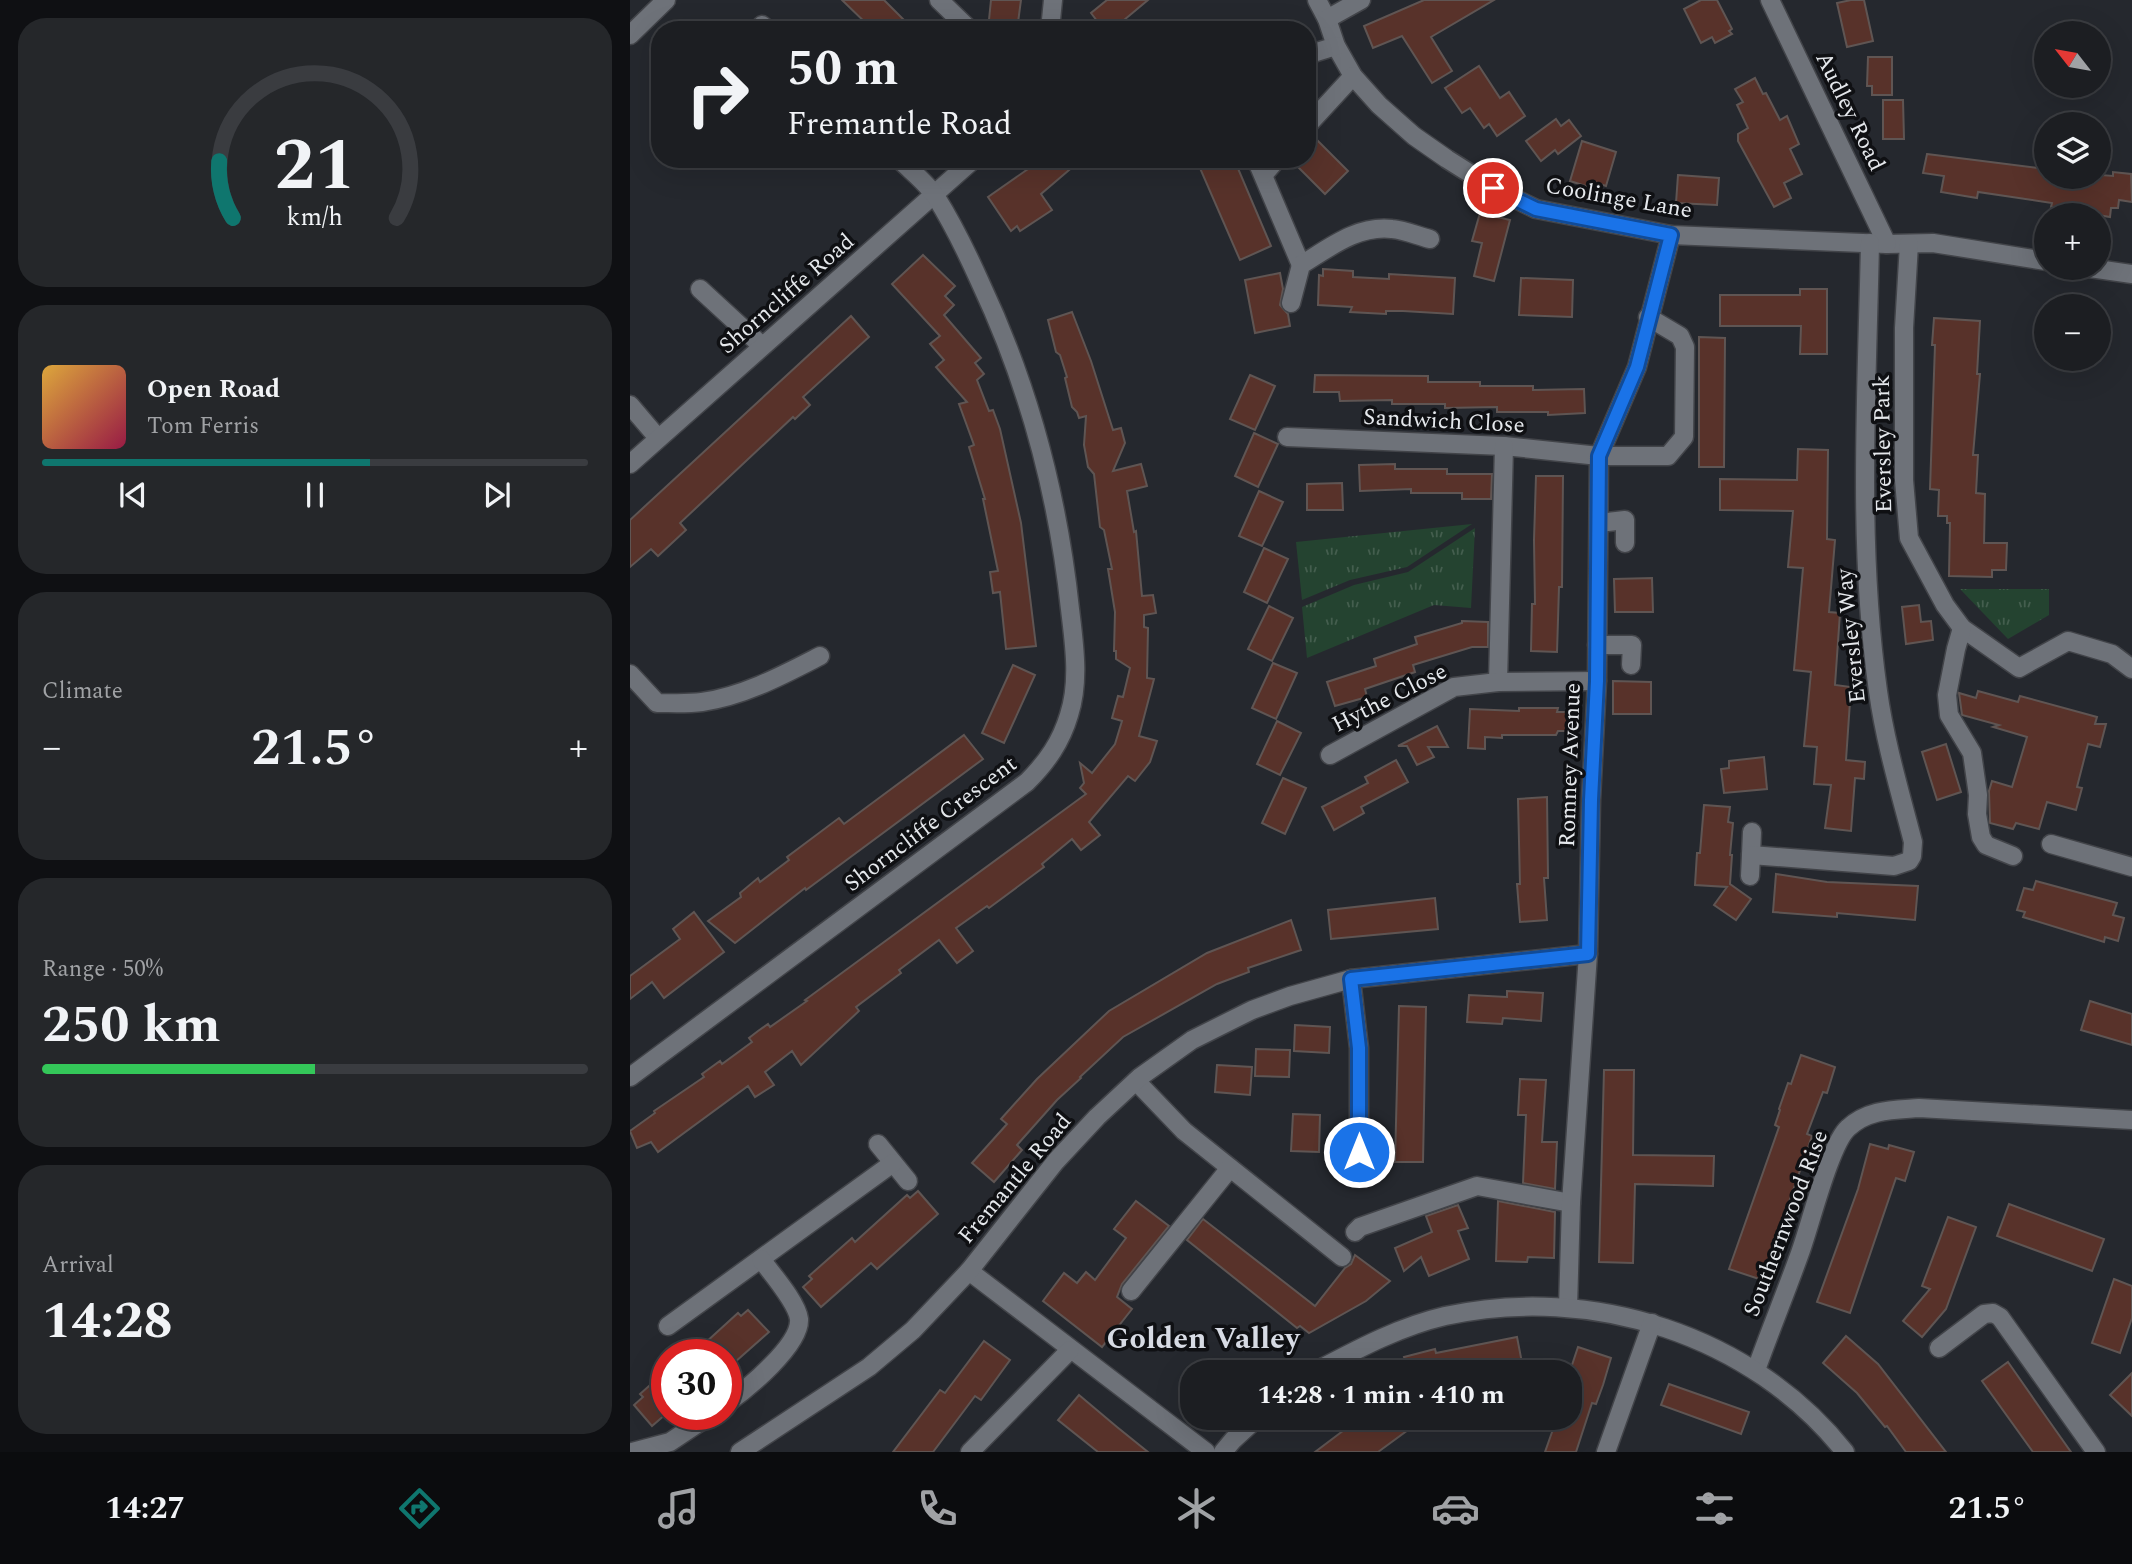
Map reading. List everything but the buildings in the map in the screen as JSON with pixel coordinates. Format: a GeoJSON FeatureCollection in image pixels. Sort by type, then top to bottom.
{"type":"FeatureCollection","features":[{"type":"Feature","properties":{"kind":"street"},"geometry":{"type":"LineString","coordinates":[[630,35],[666,0]]}},
{"type":"Feature","properties":{"kind":"street"},"geometry":{"type":"LineString","coordinates":[[939,0],[961,21]]}},
{"type":"Feature","properties":{"kind":"street"},"geometry":{"type":"LineString","coordinates":[[1051,21],[1053,0]]}},
{"type":"Feature","properties":{"kind":"street","name":"Coolinge Lane"},"geometry":{"type":"LineString","coordinates":[[1317,0],[1336,46],[1353,76],[1379,105],[1414,136],[1493,188],[1536,209],[1671,235],[1933,243],[2034,259]]}},
{"type":"Feature","properties":{"kind":"street"},"geometry":{"type":"LineString","coordinates":[[1327,19],[1361,0]]}},
{"type":"Feature","properties":{"kind":"street","name":"Audley Road"},"geometry":{"type":"LineString","coordinates":[[1770,0],[1878,243]]}},
{"type":"Feature","properties":{"kind":"street"},"geometry":{"type":"LineString","coordinates":[[1316,52],[1336,46]]}},
{"type":"Feature","properties":{"kind":"street"},"geometry":{"type":"LineString","coordinates":[[1316,116],[1353,76]]}},
{"type":"Feature","properties":{"kind":"street","name":"Shorncliffe Crescent"},"geometry":{"type":"LineString","coordinates":[[630,1077],[1027,782],[1054,751],[1070,713],[1074,691],[1075,653],[1066,567],[1049,475],[1015,362],[964,247],[935,195],[908,168]]}},
{"type":"Feature","properties":{"kind":"street","name":"Shorncliffe Road"},"geometry":{"type":"LineString","coordinates":[[630,464],[964,168]]}},
{"type":"Feature","properties":{"kind":"street"},"geometry":{"type":"LineString","coordinates":[[1260,168],[1301,265],[1291,303]]}},
{"type":"Feature","properties":{"kind":"street"},"geometry":{"type":"LineString","coordinates":[[1301,265],[1356,233],[1371,229],[1394,229],[1430,239]]}},
{"type":"Feature","properties":{"kind":"street","name":"Romney Avenue"},"geometry":{"type":"LineString","coordinates":[[1568,1308],[1571,1203],[1588,954],[1597,681],[1599,456],[1637,367],[1671,235]]}},
{"type":"Feature","properties":{"kind":"street","name":"Eversley Way"},"geometry":{"type":"LineString","coordinates":[[1751,855],[1894,866],[1909,861],[1912,856],[1913,842],[1878,692],[1867,567],[1878,243]]}},
{"type":"Feature","properties":{"kind":"street","name":"Eversley Park"},"geometry":{"type":"LineString","coordinates":[[1909,244],[1904,328],[1904,480],[1909,538],[1945,605],[1962,628],[2019,668],[2068,641],[2112,654],[2132,669]]}},
{"type":"Feature","properties":{"kind":"street"},"geometry":{"type":"LineString","coordinates":[[2111,271],[2132,274]]}},
{"type":"Feature","properties":{"kind":"street"},"geometry":{"type":"LineString","coordinates":[[700,289],[762,346]]}},
{"type":"Feature","properties":{"kind":"street","name":"Sandwich Close"},"geometry":{"type":"LineString","coordinates":[[1287,436],[1504,446],[1599,456],[1668,456],[1684,437],[1685,347],[1680,336],[1648,317]]}},
{"type":"Feature","properties":{"kind":"street"},"geometry":{"type":"LineString","coordinates":[[630,405],[658,438]]}},
{"type":"Feature","properties":{"kind":"street"},"geometry":{"type":"LineString","coordinates":[[1498,682],[1504,446]]}},
{"type":"Feature","properties":{"kind":"street"},"geometry":{"type":"LineString","coordinates":[[1600,523],[1625,520],[1625,543]]}},
{"type":"Feature","properties":{"kind":"street"},"geometry":{"type":"LineString","coordinates":[[1962,628],[1955,649],[1947,695],[1948,715],[1972,753],[1981,837],[1986,845],[2013,856]]}},
{"type":"Feature","properties":{"kind":"street"},"geometry":{"type":"LineString","coordinates":[[1597,645],[1632,645],[1631,665]]}},
{"type":"Feature","properties":{"kind":"street"},"geometry":{"type":"LineString","coordinates":[[630,674],[657,703],[699,702],[722,698],[754,687],[820,656]]}},
{"type":"Feature","properties":{"kind":"street","name":"Hythe Close"},"geometry":{"type":"LineString","coordinates":[[1331,755],[1454,687],[1498,682],[1597,681]]}},
{"type":"Feature","properties":{"kind":"street"},"geometry":{"type":"LineString","coordinates":[[1750,876],[1752,832]]}},
{"type":"Feature","properties":{"kind":"street"},"geometry":{"type":"LineString","coordinates":[[2051,844],[2132,867]]}},
{"type":"Feature","properties":{"kind":"street","name":"Fremantle Road"},"geometry":{"type":"LineString","coordinates":[[740,1452],[869,1367],[912,1330],[969,1271],[1056,1161],[1097,1117],[1136,1081],[1192,1040],[1252,1010],[1351,979],[1588,954]]}},
{"type":"Feature","properties":{"kind":"street"},"geometry":{"type":"LineString","coordinates":[[1351,979],[1359,1048],[1359,1178]]}},
{"type":"Feature","properties":{"kind":"street"},"geometry":{"type":"LineString","coordinates":[[1136,1081],[1184,1131],[1342,1258]]}},
{"type":"Feature","properties":{"kind":"street","name":"Southernwood Rise"},"geometry":{"type":"LineString","coordinates":[[1756,1370],[1800,1253],[1835,1147],[1847,1128],[1861,1118],[1884,1111],[1919,1108],[2132,1120]]}},
{"type":"Feature","properties":{"kind":"street"},"geometry":{"type":"LineString","coordinates":[[878,1144],[908,1181]]}},
{"type":"Feature","properties":{"kind":"street"},"geometry":{"type":"LineString","coordinates":[[668,1326],[893,1163]]}},
{"type":"Feature","properties":{"kind":"street"},"geometry":{"type":"LineString","coordinates":[[1131,1291],[1230,1168]]}},
{"type":"Feature","properties":{"kind":"street"},"geometry":{"type":"LineString","coordinates":[[1355,1232],[1360,1227],[1477,1186],[1571,1203]]}},
{"type":"Feature","properties":{"kind":"street"},"geometry":{"type":"LineString","coordinates":[[742,1390],[788,1348],[798,1332],[799,1316],[761,1259]]}},
{"type":"Feature","properties":{"kind":"street"},"geometry":{"type":"LineString","coordinates":[[969,1271],[1206,1452]]}},
{"type":"Feature","properties":{"kind":"street"},"geometry":{"type":"LineString","coordinates":[[1337,1360],[1378,1339],[1445,1317],[1504,1308],[1568,1308],[1652,1323],[1707,1343],[1756,1370],[1812,1414],[1845,1452]]}},
{"type":"Feature","properties":{"kind":"street"},"geometry":{"type":"LineString","coordinates":[[1939,1348],[1984,1314],[1993,1313],[2000,1317],[2096,1452]]}},
{"type":"Feature","properties":{"kind":"street"},"geometry":{"type":"LineString","coordinates":[[1606,1452],[1652,1323]]}},
{"type":"Feature","properties":{"kind":"street"},"geometry":{"type":"LineString","coordinates":[[970,1452],[1070,1350]]}},
{"type":"Feature","properties":{"kind":"street"},"geometry":{"type":"LineString","coordinates":[[632,1452],[670,1442],[688,1430]]}},
{"type":"Feature","properties":{"kind":"street"},"geometry":{"type":"LineString","coordinates":[[1223,1452],[1245,1430]]}},
{"type":"Feature","properties":{"kind":"green space"},"geometry":{"type":"Polygon","coordinates":[[[1472,524],[1407,567],[1350,580],[1302,600],[1296,542],[1472,524]]]}},
{"type":"Feature","properties":{"kind":"green space"},"geometry":{"type":"Polygon","coordinates":[[[1475,528],[1471,608],[1434,605],[1307,658],[1302,607],[1354,585],[1408,572],[1475,528]]]}},
{"type":"Feature","properties":{"kind":"green space"},"geometry":{"type":"Polygon","coordinates":[[[1960,589],[2049,589],[2049,615],[2008,639],[1960,589]]]}},
{"type":"Feature","properties":{"kind":"district","name":"Golden Valley"},"geometry":{"type":"Point","coordinates":[1203,1338]}},
{"type":"Feature","properties":{"kind":"route"},"geometry":{"type":"LineString","coordinates":[[1359,1152],[1359,1048],[1351,979],[1588,954],[1597,681],[1599,456],[1637,367],[1671,235],[1536,209],[1493,188]]}}]}
